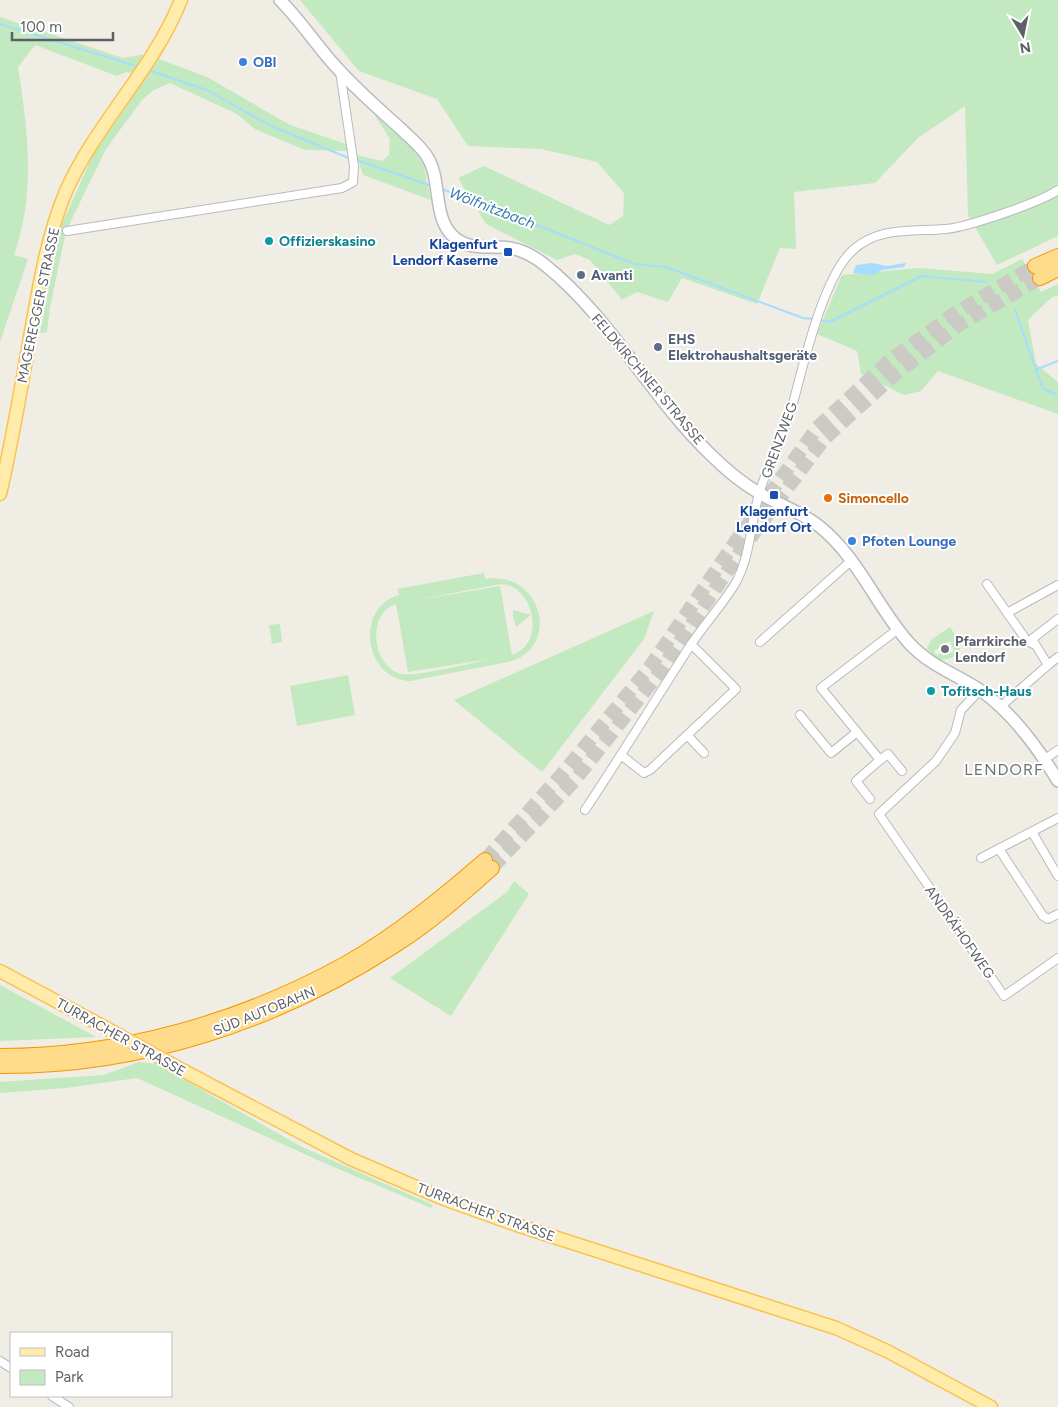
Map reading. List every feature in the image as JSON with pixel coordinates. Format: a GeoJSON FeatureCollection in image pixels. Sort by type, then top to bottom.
{"type":"FeatureCollection","features":[{"type":"Feature","properties":{"kind":"highway"},"geometry":{"type":"LineString","coordinates":[[1058,256],[1037,272],[1058,269]]}},
{"type":"Feature","properties":{"kind":"highway","name":"SÜD AUTOBAHN"},"geometry":{"type":"LineString","coordinates":[[0,1056],[66,1052],[115,1046],[186,1030],[243,1010],[293,990],[346,963],[390,935],[489,864],[446,908],[396,946],[353,972],[294,1002],[243,1023],[190,1040],[136,1054],[42,1065],[0,1066]]}},
{"type":"Feature","properties":{"kind":"highway"},"geometry":{"type":"LineString","coordinates":[[0,1074],[42,1065]]}},
{"type":"Feature","properties":{"kind":"main road","name":"MAGEREGGER STRASSE"},"geometry":{"type":"LineString","coordinates":[[0,494],[41,276],[52,230],[66,191],[87,150],[154,54],[181,0]]}},
{"type":"Feature","properties":{"kind":"main road","name":"TURRACHER STRASSE"},"geometry":{"type":"LineString","coordinates":[[0,971],[351,1159],[444,1199],[526,1228],[836,1328],[887,1351],[991,1407]]}},
{"type":"Feature","properties":{"kind":"street","name":"FELDKIRCHNER STRASSE"},"geometry":{"type":"LineString","coordinates":[[280,0],[340,71],[422,150],[431,164],[439,205],[447,230],[456,239],[467,245],[510,248],[523,251],[558,277],[598,318],[686,429],[727,470],[759,493],[794,509],[821,527],[852,560],[898,629],[922,656],[980,690],[1000,707],[1045,759],[1058,781]]}},
{"type":"Feature","properties":{"kind":"street","name":"MAGEREGGER STRASSE"},"geometry":{"type":"LineString","coordinates":[[67,231],[342,188],[353,182],[354,166],[340,71]]}},
{"type":"Feature","properties":{"kind":"street","name":"GRENZWEG"},"geometry":{"type":"LineString","coordinates":[[585,810],[692,644],[736,582],[748,554],[749,535],[759,493],[793,406],[814,327],[844,262],[853,250],[869,240],[895,231],[949,229],[1017,207],[1050,195],[1058,190]]}},
{"type":"Feature","properties":{"kind":"street"},"geometry":{"type":"LineString","coordinates":[[760,642],[852,560]]}},
{"type":"Feature","properties":{"kind":"street"},"geometry":{"type":"LineString","coordinates":[[988,584],[1027,641],[1035,645]]}},
{"type":"Feature","properties":{"kind":"street"},"geometry":{"type":"LineString","coordinates":[[1007,613],[1058,585]]}},
{"type":"Feature","properties":{"kind":"street"},"geometry":{"type":"LineString","coordinates":[[1048,665],[1032,639],[1058,619]]}},
{"type":"Feature","properties":{"kind":"street"},"geometry":{"type":"LineString","coordinates":[[880,760],[821,688],[898,629]]}},
{"type":"Feature","properties":{"kind":"street"},"geometry":{"type":"LineString","coordinates":[[621,755],[644,773],[736,689],[692,644]]}},
{"type":"Feature","properties":{"kind":"street"},"geometry":{"type":"LineString","coordinates":[[1000,707],[1058,657]]}},
{"type":"Feature","properties":{"kind":"street","name":"ANDRÄHOFWEG"},"geometry":{"type":"LineString","coordinates":[[980,690],[961,710],[955,733],[936,761],[879,814],[1004,996],[1058,958]]}},
{"type":"Feature","properties":{"kind":"street"},"geometry":{"type":"LineString","coordinates":[[800,715],[831,753],[857,732]]}},
{"type":"Feature","properties":{"kind":"street"},"geometry":{"type":"LineString","coordinates":[[687,735],[704,753]]}},
{"type":"Feature","properties":{"kind":"street"},"geometry":{"type":"LineString","coordinates":[[1045,759],[1058,750]]}},
{"type":"Feature","properties":{"kind":"street"},"geometry":{"type":"LineString","coordinates":[[870,799],[856,780],[888,754],[902,771]]}},
{"type":"Feature","properties":{"kind":"street"},"geometry":{"type":"LineString","coordinates":[[982,858],[1058,818]]}},
{"type":"Feature","properties":{"kind":"street"},"geometry":{"type":"LineString","coordinates":[[1032,832],[1058,876]]}},
{"type":"Feature","properties":{"kind":"street"},"geometry":{"type":"LineString","coordinates":[[999,849],[1042,916],[1048,919],[1058,914]]}},
{"type":"Feature","properties":{"kind":"street"},"geometry":{"type":"LineString","coordinates":[[54,1397],[69,1407]]}},
{"type":"Feature","properties":{"kind":"green space"},"geometry":{"type":"Polygon","coordinates":[[[300,0],[1058,0],[1058,236],[997,265],[968,215],[965,106],[918,138],[875,183],[794,192],[796,249],[780,248],[757,304],[682,278],[668,302],[637,292],[622,300],[590,260],[575,254],[557,260],[486,224],[458,178],[484,166],[609,225],[623,216],[624,193],[597,162],[541,149],[468,146],[437,99],[359,71],[300,0]]]}},
{"type":"Feature","properties":{"kind":"green space"},"geometry":{"type":"Polygon","coordinates":[[[0,17],[123,58],[147,54],[132,73],[126,72],[117,76],[35,45],[18,67],[27,138],[28,185],[21,232],[14,255],[28,259],[0,342],[0,17]]]}},
{"type":"Feature","properties":{"kind":"green space"},"geometry":{"type":"Polygon","coordinates":[[[159,59],[207,77],[290,125],[346,144],[348,151],[305,150],[255,129],[237,114],[170,83],[154,90],[142,100],[106,149],[66,231],[50,307],[47,332],[40,333],[61,226],[94,153],[159,59]]]}},
{"type":"Feature","properties":{"kind":"green space"},"geometry":{"type":"Polygon","coordinates":[[[374,114],[412,149],[423,163],[431,200],[363,175],[357,155],[382,161],[389,155],[390,139],[374,114]]]}},
{"type":"Feature","properties":{"kind":"green space"},"geometry":{"type":"Polygon","coordinates":[[[1022,259],[1041,292],[1058,284],[1058,295],[1051,298],[1028,320],[1036,364],[1058,382],[1058,414],[938,371],[921,391],[904,395],[861,374],[857,351],[817,334],[842,275],[919,268],[992,274],[1022,259]]]}},
{"type":"Feature","properties":{"kind":"green space"},"geometry":{"type":"Polygon","coordinates":[[[484,573],[485,579],[504,579],[520,586],[531,597],[538,610],[540,625],[536,640],[527,652],[512,661],[411,681],[395,678],[383,669],[375,657],[370,642],[375,614],[385,602],[399,595],[397,589],[484,573]],[[501,584],[411,601],[500,586],[512,655],[523,649],[529,640],[532,616],[522,594],[513,587],[501,584]],[[396,604],[386,610],[380,618],[376,640],[384,661],[391,669],[401,674],[418,673],[490,659],[408,672],[396,604]]]}},
{"type":"Feature","properties":{"kind":"green space"},"geometry":{"type":"Polygon","coordinates":[[[513,610],[531,615],[516,627],[513,610]]]}},
{"type":"Feature","properties":{"kind":"green space"},"geometry":{"type":"Polygon","coordinates":[[[654,611],[644,639],[542,772],[454,700],[654,611]]]}},
{"type":"Feature","properties":{"kind":"green space"},"geometry":{"type":"Polygon","coordinates":[[[280,624],[282,642],[272,644],[269,625],[280,624]]]}},
{"type":"Feature","properties":{"kind":"green space"},"geometry":{"type":"Polygon","coordinates":[[[950,627],[957,638],[960,650],[955,656],[948,659],[933,658],[927,648],[932,639],[950,627]],[[950,641],[934,651],[936,655],[942,653],[943,656],[954,651],[950,641]]]}},
{"type":"Feature","properties":{"kind":"green space"},"geometry":{"type":"Polygon","coordinates":[[[348,675],[355,715],[297,726],[290,686],[348,675]]]}},
{"type":"Feature","properties":{"kind":"green space"},"geometry":{"type":"Polygon","coordinates":[[[514,881],[529,894],[451,1016],[390,978],[507,892],[514,881]]]}},
{"type":"Feature","properties":{"kind":"green space"},"geometry":{"type":"Polygon","coordinates":[[[0,985],[96,1037],[0,1041],[0,985]]]}},
{"type":"Feature","properties":{"kind":"green space"},"geometry":{"type":"Polygon","coordinates":[[[139,1062],[156,1064],[302,1147],[433,1205],[431,1208],[322,1162],[137,1078],[66,1088],[0,1093],[0,1082],[104,1075],[139,1062]]]}},
{"type":"Feature","properties":{"kind":"water"},"geometry":{"type":"Polygon","coordinates":[[[872,263],[887,266],[906,263],[904,267],[882,270],[874,275],[853,273],[856,265],[872,263]]]}},
{"type":"Feature","properties":{"kind":"waterway","name":"Wölfnitzbach"},"geometry":{"type":"LineString","coordinates":[[0,24],[139,67]]}},
{"type":"Feature","properties":{"kind":"waterway","name":"Wölfnitzbach"},"geometry":{"type":"LineString","coordinates":[[148,70],[207,90],[271,126],[351,159]]}},
{"type":"Feature","properties":{"kind":"waterway","name":"Wölfnitzbach"},"geometry":{"type":"LineString","coordinates":[[356,160],[432,186]]}},
{"type":"Feature","properties":{"kind":"waterway","name":"Wölfnitzbach"},"geometry":{"type":"LineString","coordinates":[[441,189],[472,199],[634,264],[666,267],[803,318],[813,319]]}},
{"type":"Feature","properties":{"kind":"waterway","name":"Wölfnitzbach"},"geometry":{"type":"LineString","coordinates":[[820,320],[830,322],[922,276],[986,282]]}},
{"type":"Feature","properties":{"kind":"waterway","name":"Wölfnitzbach"},"geometry":{"type":"LineString","coordinates":[[1015,310],[1043,389],[1058,395]]}},
{"type":"Feature","properties":{"kind":"waterway"},"geometry":{"type":"LineString","coordinates":[[1035,370],[1058,361]]}},
{"type":"Feature","properties":{"kind":"tunnel"},"geometry":{"type":"LineString","coordinates":[[485,860],[563,773],[650,667],[736,541],[817,428],[888,362],[954,314],[1035,266]]}},
{"type":"Feature","properties":{"kind":"tunnel"},"geometry":{"type":"LineString","coordinates":[[492,868],[575,780],[659,673],[742,549],[824,439],[893,376],[960,324],[1040,278]]}},
{"type":"Feature","properties":{"kind":"place","name":"OBI"},"geometry":{"type":"Point","coordinates":[243,62]}},
{"type":"Feature","properties":{"kind":"place","name":"Offizierskasino"},"geometry":{"type":"Point","coordinates":[269,241]}},
{"type":"Feature","properties":{"kind":"place","name":"Klagenfurt Lendorf Kaserne"},"geometry":{"type":"Point","coordinates":[508,252]}},
{"type":"Feature","properties":{"kind":"place","name":"Avanti"},"geometry":{"type":"Point","coordinates":[581,275]}},
{"type":"Feature","properties":{"kind":"place","name":"EHS Elektrohaushaltsgeräte"},"geometry":{"type":"Point","coordinates":[658,347]}},
{"type":"Feature","properties":{"kind":"place","name":"Klagenfurt Lendorf Ort"},"geometry":{"type":"Point","coordinates":[774,495]}},
{"type":"Feature","properties":{"kind":"place","name":"Simoncello"},"geometry":{"type":"Point","coordinates":[828,498]}},
{"type":"Feature","properties":{"kind":"place","name":"Pfoten Lounge"},"geometry":{"type":"Point","coordinates":[852,541]}},
{"type":"Feature","properties":{"kind":"place","name":"Pfarrkirche Lendorf"},"geometry":{"type":"Point","coordinates":[945,649]}},
{"type":"Feature","properties":{"kind":"place","name":"Tofitsch-Haus"},"geometry":{"type":"Point","coordinates":[931,691]}},
{"type":"Feature","properties":{"kind":"district","name":"LENDORF"},"geometry":{"type":"Point","coordinates":[1004,769]}}]}
